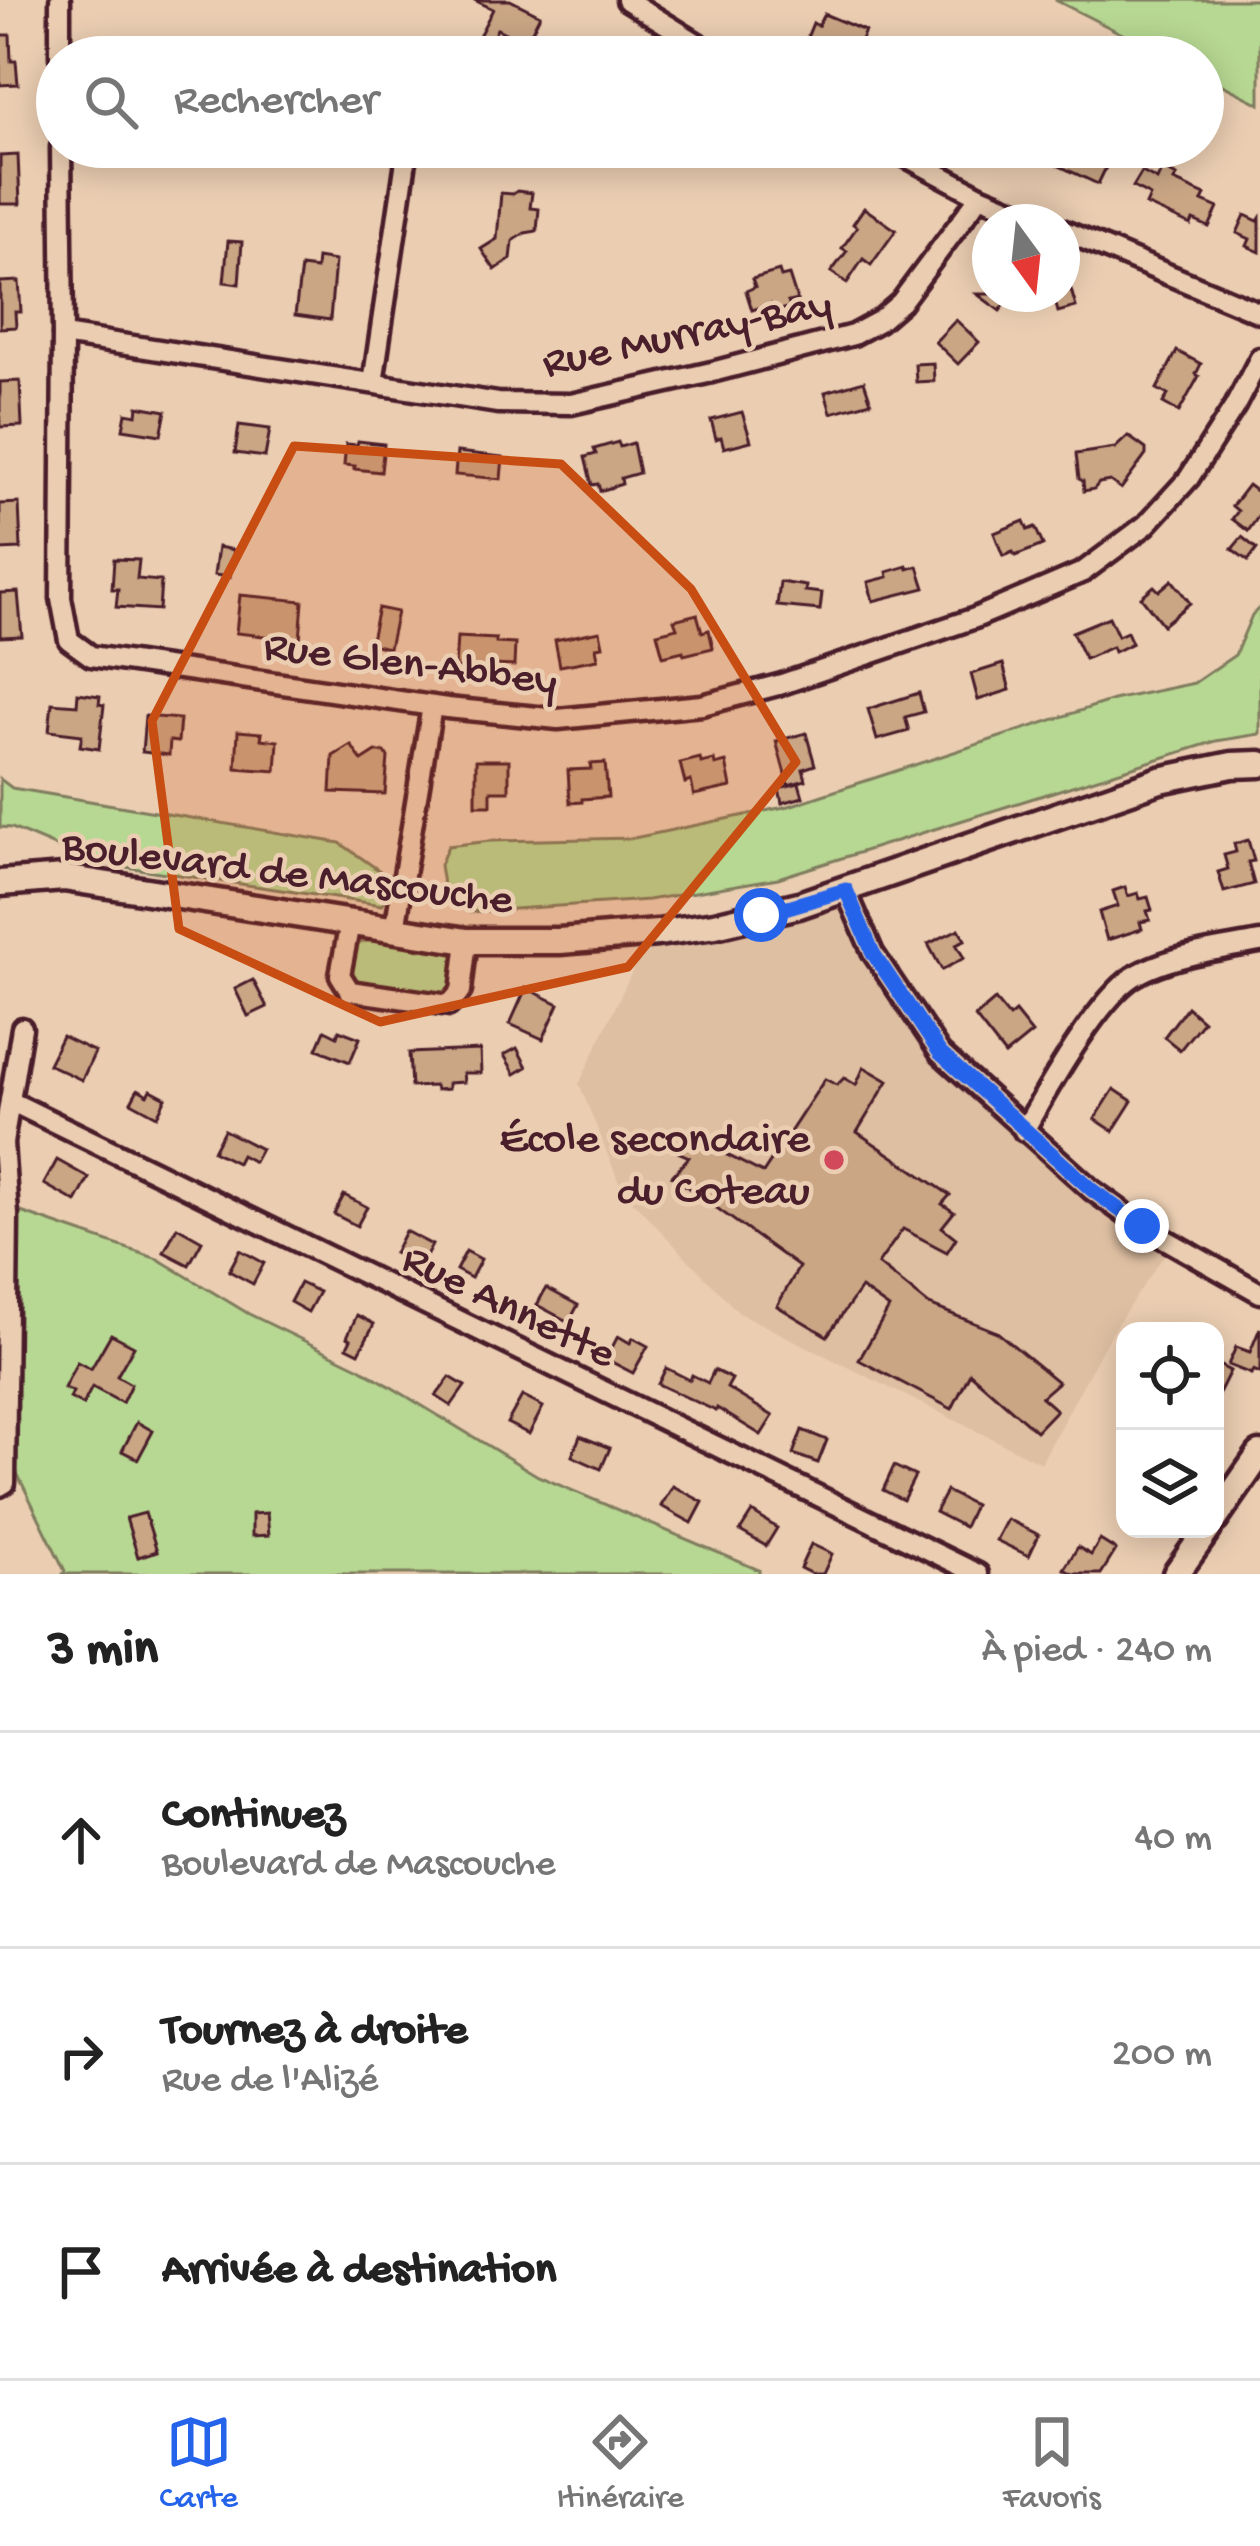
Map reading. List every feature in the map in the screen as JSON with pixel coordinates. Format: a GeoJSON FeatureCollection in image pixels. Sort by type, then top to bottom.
{"type":"FeatureCollection","features":[{"type":"Feature","properties":{"kind":"street"},"geometry":{"type":"LineString","coordinates":[[60,0],[60,36]]}},
{"type":"Feature","properties":{"kind":"street"},"geometry":{"type":"LineString","coordinates":[[627,0],[685,36]]}},
{"type":"Feature","properties":{"kind":"street","name":"Rue Glen-Abbey"},"geometry":{"type":"LineString","coordinates":[[61,168],[61,598],[69,640],[91,656],[432,706],[558,719],[702,705],[782,684],[975,618],[1083,572],[1146,525],[1189,478],[1260,358]]}},
{"type":"Feature","properties":{"kind":"street"},"geometry":{"type":"LineString","coordinates":[[373,383],[405,168]]}},
{"type":"Feature","properties":{"kind":"street"},"geometry":{"type":"LineString","coordinates":[[927,168],[999,204]]}},
{"type":"Feature","properties":{"kind":"street","name":"Rue Murray-Bay"},"geometry":{"type":"LineString","coordinates":[[63,334],[499,403],[571,404],[853,335],[880,321],[901,302],[980,196]]}},
{"type":"Feature","properties":{"kind":"street"},"geometry":{"type":"LineString","coordinates":[[1080,238],[1260,313]]}},
{"type":"Feature","properties":{"kind":"street"},"geometry":{"type":"LineString","coordinates":[[395,929],[432,706]]}},
{"type":"Feature","properties":{"kind":"street","name":"Boulevard de Mascouche"},"geometry":{"type":"LineString","coordinates":[[0,883],[64,878],[467,941],[560,941],[698,927],[761,915],[1160,780],[1232,764],[1260,764]]}},
{"type":"Feature","properties":{"kind":"street"},"geometry":{"type":"LineString","coordinates":[[846,890],[873,953],[940,1053],[1092,1190],[1142,1226],[1260,1293]]}},
{"type":"Feature","properties":{"kind":"street"},"geometry":{"type":"LineString","coordinates":[[350,923],[340,974],[350,991],[449,1005],[461,992],[467,941]]}},
{"type":"Feature","properties":{"kind":"street"},"geometry":{"type":"LineString","coordinates":[[1024,1131],[1097,1013],[1132,977],[1183,956],[1260,941]]}},
{"type":"Feature","properties":{"kind":"street"},"geometry":{"type":"LineString","coordinates":[[0,1486],[5,1483],[8,1392],[3,1143],[22,1028]]}},
{"type":"Feature","properties":{"kind":"street","name":"Rue Annette"},"geometry":{"type":"LineString","coordinates":[[10,1101],[978,1574]]}},
{"type":"Feature","properties":{"kind":"street"},"geometry":{"type":"LineString","coordinates":[[1224,1506],[1260,1454]]}},
{"type":"Feature","properties":{"kind":"street"},"geometry":{"type":"LineString","coordinates":[[1176,1574],[1202,1538]]}},
{"type":"Feature","properties":{"kind":"highlighted area"},"geometry":{"type":"Polygon","coordinates":[[[294,446],[561,464],[691,589],[796,762],[628,967],[380,1022],[179,929],[152,721],[294,446]]]}},
{"type":"Feature","properties":{"kind":"shaded area","name":"École secondaire du Coteau"},"geometry":{"type":"Polygon","coordinates":[[[846,891],[940,1053],[1024,1131],[1174,1241],[1116,1322],[1041,1463],[739,1313],[622,1190],[579,1084],[643,948],[786,919],[846,891]]]}},
{"type":"Feature","properties":{"kind":"green space"},"geometry":{"type":"Polygon","coordinates":[[[1055,0],[1260,0],[1260,104],[1224,86],[1224,36],[1126,36],[1055,0]]]}},
{"type":"Feature","properties":{"kind":"green space"},"geometry":{"type":"Polygon","coordinates":[[[1260,607],[1260,734],[1216,741],[778,878],[648,900],[470,912],[444,891],[440,865],[448,846],[634,838],[789,806],[1113,700],[1194,683],[1235,655],[1260,607]]]}},
{"type":"Feature","properties":{"kind":"green space"},"geometry":{"type":"Polygon","coordinates":[[[0,779],[12,788],[340,843],[380,871],[390,890],[382,905],[92,862],[0,827],[0,779]]]}},
{"type":"Feature","properties":{"kind":"green space"},"geometry":{"type":"Polygon","coordinates":[[[374,939],[453,953],[456,973],[452,985],[437,998],[356,983],[351,971],[354,948],[374,939]]]}},
{"type":"Feature","properties":{"kind":"green space"},"geometry":{"type":"Polygon","coordinates":[[[18,1211],[158,1259],[249,1314],[360,1368],[538,1476],[759,1570],[759,1574],[63,1574],[15,1469],[18,1211]]]}},
{"type":"Feature","properties":{"kind":"building"},"geometry":{"type":"Polygon","coordinates":[[[474,0],[510,0],[540,15],[530,36],[512,36],[497,29],[494,36],[479,36],[493,9],[474,0]]]}},
{"type":"Feature","properties":{"kind":"building"},"geometry":{"type":"Polygon","coordinates":[[[824,14],[865,31],[863,36],[808,36],[813,23],[818,26],[824,14]]]}},
{"type":"Feature","properties":{"kind":"building"},"geometry":{"type":"Polygon","coordinates":[[[0,35],[10,35],[18,84],[0,85],[0,35]]]}},
{"type":"Feature","properties":{"kind":"building"},"geometry":{"type":"Polygon","coordinates":[[[18,155],[20,204],[0,204],[0,156],[18,155]]]}},
{"type":"Feature","properties":{"kind":"building"},"geometry":{"type":"Polygon","coordinates":[[[1064,168],[1106,168],[1098,184],[1064,168]]]}},
{"type":"Feature","properties":{"kind":"building"},"geometry":{"type":"Polygon","coordinates":[[[1162,169],[1218,208],[1209,227],[1193,220],[1191,225],[1146,205],[1150,196],[1133,187],[1142,172],[1157,180],[1162,169]]]}},
{"type":"Feature","properties":{"kind":"building"},"geometry":{"type":"Polygon","coordinates":[[[501,193],[532,193],[530,208],[539,209],[537,231],[513,241],[511,259],[495,270],[481,249],[497,239],[501,193]]]}},
{"type":"Feature","properties":{"kind":"building"},"geometry":{"type":"Polygon","coordinates":[[[864,208],[896,230],[871,265],[863,259],[847,283],[831,272],[847,251],[842,248],[864,208]]]}},
{"type":"Feature","properties":{"kind":"building"},"geometry":{"type":"Polygon","coordinates":[[[1245,215],[1260,218],[1260,252],[1247,246],[1250,239],[1237,233],[1245,215]]]}},
{"type":"Feature","properties":{"kind":"building"},"geometry":{"type":"Polygon","coordinates":[[[228,241],[242,242],[239,284],[224,282],[228,241]]]}},
{"type":"Feature","properties":{"kind":"building"},"geometry":{"type":"Polygon","coordinates":[[[317,258],[335,261],[330,320],[295,315],[301,267],[316,269],[317,258]]]}},
{"type":"Feature","properties":{"kind":"building"},"geometry":{"type":"Polygon","coordinates":[[[779,271],[781,277],[789,275],[797,300],[774,312],[771,304],[752,310],[746,291],[755,287],[752,279],[779,271]]]}},
{"type":"Feature","properties":{"kind":"building"},"geometry":{"type":"Polygon","coordinates":[[[19,281],[21,312],[15,312],[16,327],[0,328],[0,282],[19,281]]]}},
{"type":"Feature","properties":{"kind":"building"},"geometry":{"type":"Polygon","coordinates":[[[956,320],[979,342],[958,364],[935,342],[956,320]]]}},
{"type":"Feature","properties":{"kind":"building"},"geometry":{"type":"Polygon","coordinates":[[[1177,351],[1201,364],[1179,412],[1163,403],[1168,395],[1157,389],[1177,351]]]}},
{"type":"Feature","properties":{"kind":"building"},"geometry":{"type":"Polygon","coordinates":[[[933,363],[934,381],[916,382],[915,364],[933,363]]]}},
{"type":"Feature","properties":{"kind":"building"},"geometry":{"type":"Polygon","coordinates":[[[20,381],[22,426],[0,427],[0,382],[20,381]]]}},
{"type":"Feature","properties":{"kind":"building"},"geometry":{"type":"Polygon","coordinates":[[[864,381],[871,402],[831,413],[825,392],[864,381]]]}},
{"type":"Feature","properties":{"kind":"building"},"geometry":{"type":"Polygon","coordinates":[[[138,406],[166,411],[161,435],[123,429],[126,413],[137,415],[138,406]]]}},
{"type":"Feature","properties":{"kind":"building"},"geometry":{"type":"Polygon","coordinates":[[[742,412],[751,441],[724,448],[711,420],[742,412]]]}},
{"type":"Feature","properties":{"kind":"building"},"geometry":{"type":"Polygon","coordinates":[[[239,425],[270,429],[265,457],[235,453],[239,425]]]}},
{"type":"Feature","properties":{"kind":"building"},"geometry":{"type":"Polygon","coordinates":[[[1128,436],[1146,449],[1146,455],[1121,489],[1110,481],[1084,491],[1076,454],[1115,448],[1128,436]]]}},
{"type":"Feature","properties":{"kind":"building"},"geometry":{"type":"Polygon","coordinates":[[[358,441],[384,444],[381,472],[344,465],[346,444],[357,445],[358,441]]]}},
{"type":"Feature","properties":{"kind":"building"},"geometry":{"type":"Polygon","coordinates":[[[618,442],[620,447],[633,443],[639,473],[600,491],[598,484],[592,485],[585,457],[618,442]]]}},
{"type":"Feature","properties":{"kind":"building"},"geometry":{"type":"Polygon","coordinates":[[[457,452],[503,457],[501,479],[455,475],[457,452]]]}},
{"type":"Feature","properties":{"kind":"building"},"geometry":{"type":"Polygon","coordinates":[[[1248,485],[1260,494],[1260,514],[1248,531],[1232,519],[1238,511],[1232,506],[1248,485]]]}},
{"type":"Feature","properties":{"kind":"building"},"geometry":{"type":"Polygon","coordinates":[[[19,503],[21,549],[0,550],[0,504],[19,503]]]}},
{"type":"Feature","properties":{"kind":"building"},"geometry":{"type":"Polygon","coordinates":[[[1024,521],[1028,530],[1035,527],[1043,545],[1003,556],[994,533],[1024,521]]]}},
{"type":"Feature","properties":{"kind":"building"},"geometry":{"type":"Polygon","coordinates":[[[1242,537],[1257,549],[1248,561],[1232,549],[1242,537]]]}},
{"type":"Feature","properties":{"kind":"building"},"geometry":{"type":"Polygon","coordinates":[[[218,547],[234,550],[230,577],[214,575],[218,547]]]}},
{"type":"Feature","properties":{"kind":"building"},"geometry":{"type":"Polygon","coordinates":[[[114,559],[139,560],[137,579],[161,581],[159,610],[116,607],[114,559]]]}},
{"type":"Feature","properties":{"kind":"building"},"geometry":{"type":"Polygon","coordinates":[[[918,566],[925,588],[873,601],[868,582],[918,566]]]}},
{"type":"Feature","properties":{"kind":"building"},"geometry":{"type":"Polygon","coordinates":[[[1172,580],[1190,603],[1163,625],[1141,597],[1172,580]]]}},
{"type":"Feature","properties":{"kind":"building"},"geometry":{"type":"Polygon","coordinates":[[[780,582],[822,593],[820,610],[777,606],[780,582]]]}},
{"type":"Feature","properties":{"kind":"building"},"geometry":{"type":"Polygon","coordinates":[[[18,592],[22,636],[0,637],[0,593],[18,592]]]}},
{"type":"Feature","properties":{"kind":"building"},"geometry":{"type":"Polygon","coordinates":[[[240,595],[303,601],[300,640],[236,633],[240,595]]]}},
{"type":"Feature","properties":{"kind":"building"},"geometry":{"type":"Polygon","coordinates":[[[378,608],[397,612],[389,648],[370,644],[378,608]]]}},
{"type":"Feature","properties":{"kind":"building"},"geometry":{"type":"Polygon","coordinates":[[[697,614],[702,632],[709,630],[713,648],[663,656],[657,633],[677,628],[674,620],[697,614]]]}},
{"type":"Feature","properties":{"kind":"building"},"geometry":{"type":"Polygon","coordinates":[[[1109,617],[1118,636],[1127,632],[1132,643],[1085,659],[1072,632],[1109,617]]]}},
{"type":"Feature","properties":{"kind":"building"},"geometry":{"type":"Polygon","coordinates":[[[600,631],[603,646],[596,647],[598,659],[560,666],[555,640],[600,631]]]}},
{"type":"Feature","properties":{"kind":"building"},"geometry":{"type":"Polygon","coordinates":[[[457,637],[515,644],[514,666],[455,668],[457,637]]]}},
{"type":"Feature","properties":{"kind":"building"},"geometry":{"type":"Polygon","coordinates":[[[1003,664],[1010,690],[978,700],[971,674],[1003,664]]]}},
{"type":"Feature","properties":{"kind":"building"},"geometry":{"type":"Polygon","coordinates":[[[78,693],[100,696],[99,704],[104,705],[99,749],[80,746],[82,735],[49,731],[52,703],[77,705],[78,693]]]}},
{"type":"Feature","properties":{"kind":"building"},"geometry":{"type":"Polygon","coordinates":[[[919,693],[924,712],[905,717],[909,731],[877,740],[868,709],[919,693]]]}},
{"type":"Feature","properties":{"kind":"building"},"geometry":{"type":"Polygon","coordinates":[[[145,716],[180,719],[178,742],[170,741],[169,755],[142,752],[145,716]]]}},
{"type":"Feature","properties":{"kind":"building"},"geometry":{"type":"Polygon","coordinates":[[[238,731],[262,733],[261,739],[278,741],[276,771],[236,768],[238,731]]]}},
{"type":"Feature","properties":{"kind":"building"},"geometry":{"type":"Polygon","coordinates":[[[806,733],[815,765],[803,769],[806,780],[788,785],[776,741],[806,733]]]}},
{"type":"Feature","properties":{"kind":"building"},"geometry":{"type":"Polygon","coordinates":[[[351,745],[362,761],[385,752],[385,794],[331,792],[333,756],[351,745]]]}},
{"type":"Feature","properties":{"kind":"building"},"geometry":{"type":"Polygon","coordinates":[[[700,758],[701,763],[726,762],[731,787],[694,795],[680,763],[700,758]]]}},
{"type":"Feature","properties":{"kind":"building"},"geometry":{"type":"Polygon","coordinates":[[[476,760],[509,760],[509,791],[491,791],[491,805],[476,805],[476,760]]]}},
{"type":"Feature","properties":{"kind":"building"},"geometry":{"type":"Polygon","coordinates":[[[605,763],[608,797],[570,803],[568,770],[605,763]]]}},
{"type":"Feature","properties":{"kind":"building"},"geometry":{"type":"Polygon","coordinates":[[[799,783],[803,797],[782,803],[779,788],[799,783]]]}},
{"type":"Feature","properties":{"kind":"building"},"geometry":{"type":"Polygon","coordinates":[[[1248,840],[1254,884],[1224,892],[1218,872],[1228,869],[1224,855],[1236,852],[1234,844],[1248,840]]]}},
{"type":"Feature","properties":{"kind":"building"},"geometry":{"type":"Polygon","coordinates":[[[1125,887],[1128,896],[1148,897],[1150,920],[1140,922],[1142,929],[1107,940],[1099,912],[1118,906],[1113,891],[1125,887]]]}},
{"type":"Feature","properties":{"kind":"building"},"geometry":{"type":"Polygon","coordinates":[[[959,929],[965,940],[956,944],[964,958],[942,970],[928,944],[959,929]]]}},
{"type":"Feature","properties":{"kind":"building"},"geometry":{"type":"Polygon","coordinates":[[[253,980],[267,1007],[248,1016],[235,989],[253,980]]]}},
{"type":"Feature","properties":{"kind":"building"},"geometry":{"type":"Polygon","coordinates":[[[526,988],[559,1004],[543,1039],[510,1024],[526,988]]]}},
{"type":"Feature","properties":{"kind":"building"},"geometry":{"type":"Polygon","coordinates":[[[995,1000],[1009,1017],[1015,1012],[1032,1033],[1005,1055],[975,1017],[995,1000]]]}},
{"type":"Feature","properties":{"kind":"building"},"geometry":{"type":"Polygon","coordinates":[[[1187,1007],[1203,1021],[1180,1050],[1164,1037],[1187,1007]]]}},
{"type":"Feature","properties":{"kind":"building"},"geometry":{"type":"Polygon","coordinates":[[[325,1030],[360,1038],[350,1062],[317,1049],[325,1030]]]}},
{"type":"Feature","properties":{"kind":"building"},"geometry":{"type":"Polygon","coordinates":[[[62,1036],[95,1052],[82,1080],[48,1064],[62,1036]]]}},
{"type":"Feature","properties":{"kind":"building"},"geometry":{"type":"Polygon","coordinates":[[[517,1048],[527,1067],[515,1074],[504,1055],[517,1048]]]}},
{"type":"Feature","properties":{"kind":"building"},"geometry":{"type":"Polygon","coordinates":[[[480,1050],[481,1073],[463,1073],[464,1082],[448,1083],[448,1089],[411,1087],[409,1053],[480,1050]]]}},
{"type":"Feature","properties":{"kind":"building"},"geometry":{"type":"Polygon","coordinates":[[[864,1067],[888,1081],[857,1132],[950,1195],[942,1204],[954,1212],[942,1227],[956,1238],[947,1252],[903,1229],[878,1264],[929,1305],[997,1332],[1058,1382],[1041,1397],[1056,1410],[1036,1431],[970,1373],[952,1409],[859,1360],[889,1308],[861,1288],[827,1336],[777,1306],[799,1267],[672,1176],[689,1157],[678,1152],[689,1136],[763,1173],[825,1079],[837,1085],[844,1078],[856,1085],[864,1067]]]}},
{"type":"Feature","properties":{"kind":"building"},"geometry":{"type":"Polygon","coordinates":[[[138,1089],[166,1098],[157,1116],[131,1102],[138,1089]]]}},
{"type":"Feature","properties":{"kind":"building"},"geometry":{"type":"Polygon","coordinates":[[[1114,1089],[1132,1101],[1113,1131],[1095,1119],[1114,1089]]]}},
{"type":"Feature","properties":{"kind":"building"},"geometry":{"type":"Polygon","coordinates":[[[224,1130],[261,1149],[254,1162],[241,1155],[237,1163],[213,1151],[224,1130]]]}},
{"type":"Feature","properties":{"kind":"building"},"geometry":{"type":"Polygon","coordinates":[[[57,1160],[89,1178],[76,1202],[44,1184],[57,1160]]]}},
{"type":"Feature","properties":{"kind":"building"},"geometry":{"type":"Polygon","coordinates":[[[344,1195],[367,1207],[357,1226],[334,1214],[344,1195]]]}},
{"type":"Feature","properties":{"kind":"building"},"geometry":{"type":"Polygon","coordinates":[[[177,1227],[202,1241],[189,1265],[164,1252],[177,1227]]]}},
{"type":"Feature","properties":{"kind":"building"},"geometry":{"type":"Polygon","coordinates":[[[405,1231],[432,1245],[421,1266],[394,1253],[405,1231]]]}},
{"type":"Feature","properties":{"kind":"building"},"geometry":{"type":"Polygon","coordinates":[[[240,1250],[264,1263],[253,1284],[229,1271],[240,1250]]]}},
{"type":"Feature","properties":{"kind":"building"},"geometry":{"type":"Polygon","coordinates":[[[466,1251],[481,1259],[471,1278],[456,1270],[466,1251]]]}},
{"type":"Feature","properties":{"kind":"building"},"geometry":{"type":"Polygon","coordinates":[[[300,1283],[319,1292],[308,1312],[290,1302],[300,1283]]]}},
{"type":"Feature","properties":{"kind":"building"},"geometry":{"type":"Polygon","coordinates":[[[546,1288],[578,1305],[569,1322],[537,1305],[546,1288]]]}},
{"type":"Feature","properties":{"kind":"building"},"geometry":{"type":"Polygon","coordinates":[[[357,1315],[374,1324],[359,1353],[347,1347],[357,1315]]]}},
{"type":"Feature","properties":{"kind":"building"},"geometry":{"type":"Polygon","coordinates":[[[1260,1328],[1260,1373],[1228,1365],[1236,1347],[1250,1352],[1260,1328]]]}},
{"type":"Feature","properties":{"kind":"building"},"geometry":{"type":"Polygon","coordinates":[[[111,1334],[134,1346],[117,1376],[131,1384],[122,1403],[92,1387],[83,1405],[64,1388],[77,1362],[91,1369],[111,1334]]]}},
{"type":"Feature","properties":{"kind":"building"},"geometry":{"type":"Polygon","coordinates":[[[618,1336],[648,1346],[633,1373],[606,1359],[618,1336]]]}},
{"type":"Feature","properties":{"kind":"building"},"geometry":{"type":"Polygon","coordinates":[[[666,1368],[708,1383],[714,1370],[732,1379],[727,1388],[773,1416],[761,1435],[717,1408],[658,1384],[666,1368]]]}},
{"type":"Feature","properties":{"kind":"building"},"geometry":{"type":"Polygon","coordinates":[[[450,1377],[465,1386],[451,1406],[436,1396],[450,1377]]]}},
{"type":"Feature","properties":{"kind":"building"},"geometry":{"type":"Polygon","coordinates":[[[522,1396],[543,1407],[529,1434],[507,1423],[522,1396]]]}},
{"type":"Feature","properties":{"kind":"building"},"geometry":{"type":"Polygon","coordinates":[[[137,1422],[153,1431],[138,1459],[122,1451],[137,1422]]]}},
{"type":"Feature","properties":{"kind":"building"},"geometry":{"type":"Polygon","coordinates":[[[802,1430],[827,1440],[818,1463],[793,1454],[802,1430]]]}},
{"type":"Feature","properties":{"kind":"building"},"geometry":{"type":"Polygon","coordinates":[[[580,1436],[610,1448],[601,1469],[572,1456],[580,1436]]]}},
{"type":"Feature","properties":{"kind":"building"},"geometry":{"type":"Polygon","coordinates":[[[894,1466],[915,1476],[903,1500],[883,1490],[894,1466]]]}},
{"type":"Feature","properties":{"kind":"building"},"geometry":{"type":"Polygon","coordinates":[[[673,1486],[703,1502],[692,1523],[661,1506],[673,1486]]]}},
{"type":"Feature","properties":{"kind":"building"},"geometry":{"type":"Polygon","coordinates":[[[946,1491],[974,1505],[964,1527],[935,1512],[946,1491]]]}},
{"type":"Feature","properties":{"kind":"building"},"geometry":{"type":"Polygon","coordinates":[[[752,1512],[777,1528],[766,1546],[740,1531],[752,1512]]]}},
{"type":"Feature","properties":{"kind":"building"},"geometry":{"type":"Polygon","coordinates":[[[145,1513],[157,1551],[138,1557],[126,1518],[145,1513]]]}},
{"type":"Feature","properties":{"kind":"building"},"geometry":{"type":"Polygon","coordinates":[[[267,1513],[269,1535],[252,1536],[252,1514],[267,1513]]]}},
{"type":"Feature","properties":{"kind":"building"},"geometry":{"type":"Polygon","coordinates":[[[1007,1519],[1039,1535],[1029,1556],[996,1540],[1007,1519]]]}},
{"type":"Feature","properties":{"kind":"building"},"geometry":{"type":"Polygon","coordinates":[[[1100,1540],[1116,1550],[1101,1574],[1073,1574],[1064,1569],[1078,1547],[1091,1555],[1100,1540]]]}},
{"type":"Feature","properties":{"kind":"building"},"geometry":{"type":"Polygon","coordinates":[[[811,1544],[832,1554],[823,1574],[800,1568],[811,1544]]]}},
{"type":"Feature","properties":{"kind":"place","name":"École secondaire du Coteau"},"geometry":{"type":"Point","coordinates":[834,1160]}},
{"type":"Feature","properties":{"kind":"route"},"geometry":{"type":"LineString","coordinates":[[761,915],[846,890],[873,953],[940,1053],[1092,1190],[1142,1226]]}}]}
